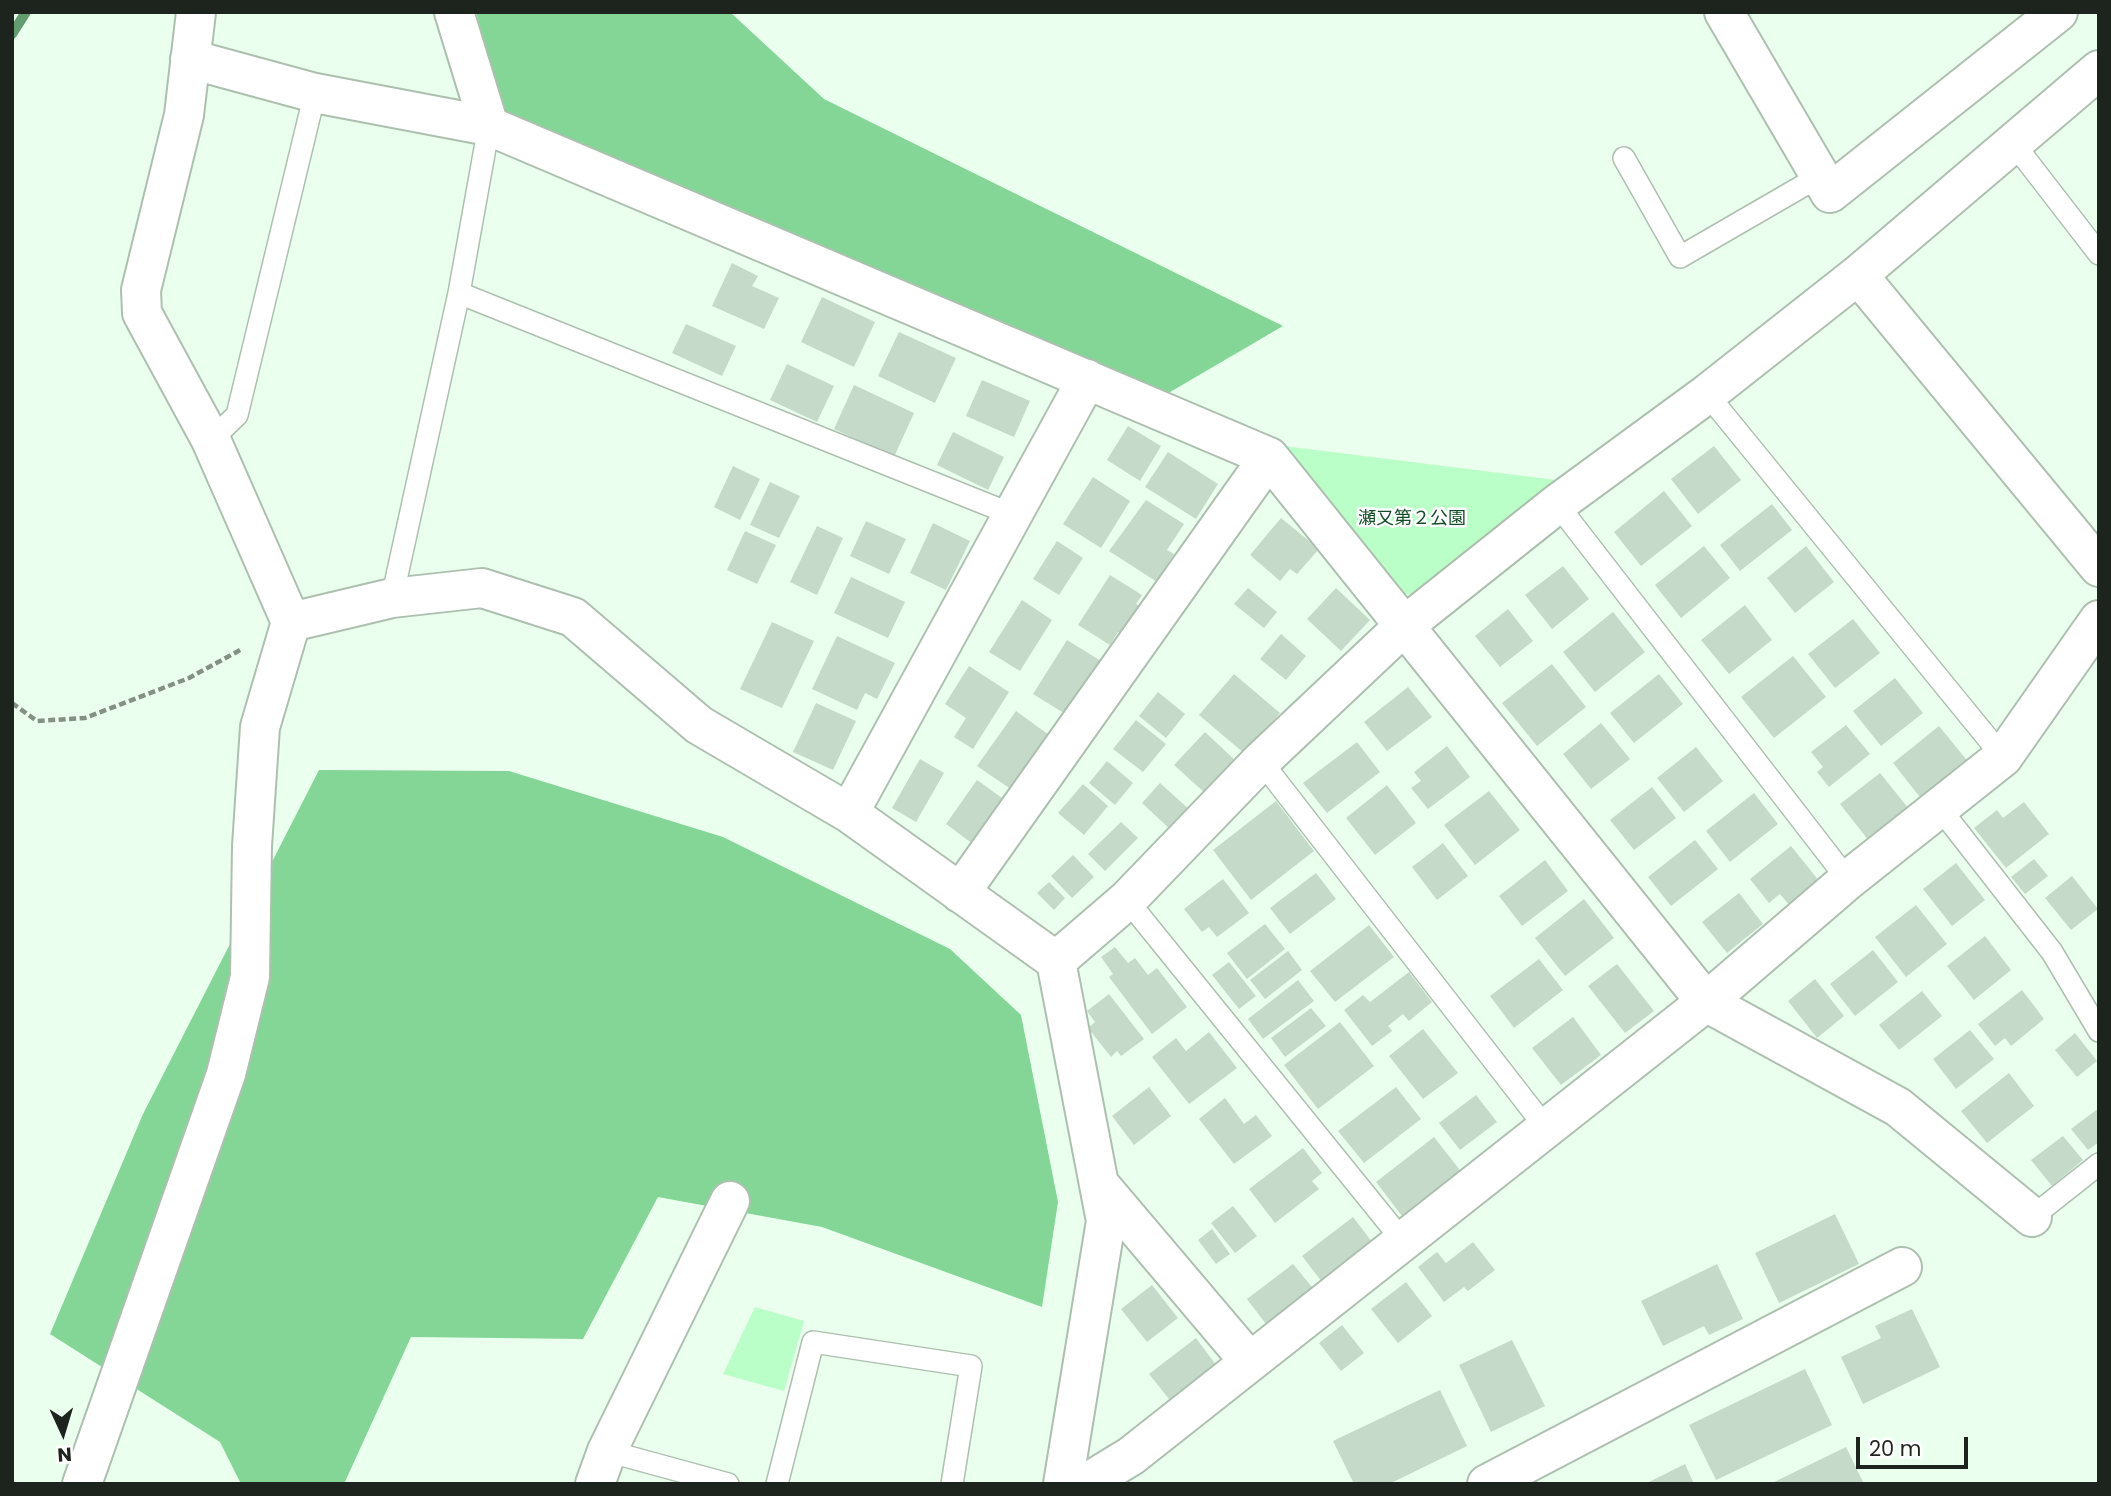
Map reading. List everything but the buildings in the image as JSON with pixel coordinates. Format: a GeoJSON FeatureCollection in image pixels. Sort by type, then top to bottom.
{"type":"FeatureCollection","features":[{"type":"Feature","properties":{"kind":"street"},"geometry":{"type":"LineString","coordinates":[[82,1484],[229,1062],[250,977],[252,845],[260,727],[291,622],[211,440],[142,313],[141,290],[184,115],[195,12]]}},
{"type":"Feature","properties":{"kind":"street"},"geometry":{"type":"LineString","coordinates":[[454,12],[489,126]]}},
{"type":"Feature","properties":{"kind":"street"},"geometry":{"type":"LineString","coordinates":[[1724,12],[1830,193],[2015,25],[2058,12]]}},
{"type":"Feature","properties":{"kind":"street"},"geometry":{"type":"LineString","coordinates":[[190,59],[315,93],[489,126],[1269,457],[1706,1002],[1898,1107],[2032,1217]]}},
{"type":"Feature","properties":{"kind":"street"},"geometry":{"type":"LineString","coordinates":[[1056,961],[1127,900],[1261,761],[1404,626],[1557,505],[1707,394],[1857,275],[2099,70]]}},
{"type":"Feature","properties":{"kind":"street"},"geometry":{"type":"LineString","coordinates":[[1857,275],[2099,567]]}},
{"type":"Feature","properties":{"kind":"street"},"geometry":{"type":"LineString","coordinates":[[849,813],[1087,379]]}},
{"type":"Feature","properties":{"kind":"street"},"geometry":{"type":"LineString","coordinates":[[960,892],[1269,457]]}},
{"type":"Feature","properties":{"kind":"street"},"geometry":{"type":"LineString","coordinates":[[291,622],[392,598],[482,588],[573,617],[699,724],[849,813],[1056,961],[1106,1221],[1063,1484]]}},
{"type":"Feature","properties":{"kind":"street"},"geometry":{"type":"LineString","coordinates":[[1085,1484],[1132,1456],[1706,1002],[1848,880],[2003,757],[2099,620]]}},
{"type":"Feature","properties":{"kind":"street"},"geometry":{"type":"LineString","coordinates":[[1100,1185],[1250,1362]]}},
{"type":"Feature","properties":{"kind":"street"},"geometry":{"type":"LineString","coordinates":[[601,1467],[730,1201]]}},
{"type":"Feature","properties":{"kind":"street"},"geometry":{"type":"LineString","coordinates":[[1487,1484],[1902,1266]]}},
{"type":"Feature","properties":{"kind":"lane"},"geometry":{"type":"LineString","coordinates":[[211,440],[237,415],[315,93]]}},
{"type":"Feature","properties":{"kind":"lane"},"geometry":{"type":"LineString","coordinates":[[392,598],[458,293],[489,126]]}},
{"type":"Feature","properties":{"kind":"lane"},"geometry":{"type":"LineString","coordinates":[[2014,144],[2099,254]]}},
{"type":"Feature","properties":{"kind":"lane"},"geometry":{"type":"LineString","coordinates":[[1624,158],[1680,257],[1820,176]]}},
{"type":"Feature","properties":{"kind":"lane"},"geometry":{"type":"LineString","coordinates":[[458,293],[1011,514]]}},
{"type":"Feature","properties":{"kind":"lane"},"geometry":{"type":"LineString","coordinates":[[1707,394],[2003,757]]}},
{"type":"Feature","properties":{"kind":"lane"},"geometry":{"type":"LineString","coordinates":[[1557,505],[1848,880]]}},
{"type":"Feature","properties":{"kind":"lane"},"geometry":{"type":"LineString","coordinates":[[1261,761],[1546,1128]]}},
{"type":"Feature","properties":{"kind":"lane"},"geometry":{"type":"LineString","coordinates":[[1938,806],[2052,952],[2099,1031]]}},
{"type":"Feature","properties":{"kind":"lane"},"geometry":{"type":"LineString","coordinates":[[1127,900],[1403,1241]]}},
{"type":"Feature","properties":{"kind":"lane"},"geometry":{"type":"LineString","coordinates":[[2032,1217],[2099,1164]]}},
{"type":"Feature","properties":{"kind":"lane"},"geometry":{"type":"LineString","coordinates":[[2081,1179],[2099,1191]]}},
{"type":"Feature","properties":{"kind":"lane"},"geometry":{"type":"LineString","coordinates":[[777,1484],[813,1342],[971,1366],[952,1484]]}},
{"type":"Feature","properties":{"kind":"lane"},"geometry":{"type":"LineString","coordinates":[[601,1467],[728,1484]]}},
{"type":"Feature","properties":{"kind":"path"},"geometry":{"type":"LineString","coordinates":[[12,703],[37,721],[85,718],[189,678],[291,622]]}},
{"type":"Feature","properties":{"kind":"green space"},"geometry":{"type":"Polygon","coordinates":[[[476,12],[730,12],[824,99],[1283,326],[1165,395],[511,118],[502,105],[476,12]]]}},
{"type":"Feature","properties":{"kind":"green space","name":"瀬又第２公園"},"geometry":{"type":"Polygon","coordinates":[[[1284,446],[1556,480],[1412,594],[1398,594],[1284,446]]]}},
{"type":"Feature","properties":{"kind":"green space"},"geometry":{"type":"Polygon","coordinates":[[[319,770],[509,771],[723,837],[950,949],[1021,1015],[1058,1202],[1042,1307],[822,1227],[658,1197],[583,1339],[411,1337],[344,1484],[241,1484],[220,1442],[50,1334],[143,1114],[319,770]]]}},
{"type":"Feature","properties":{"kind":"green space"},"geometry":{"type":"Polygon","coordinates":[[[755,1307],[804,1321],[784,1391],[723,1374],[755,1307]]]}},
{"type":"Feature","properties":{"kind":"waterway"},"geometry":{"type":"LineString","coordinates":[[12,34],[26,12]]}}]}
